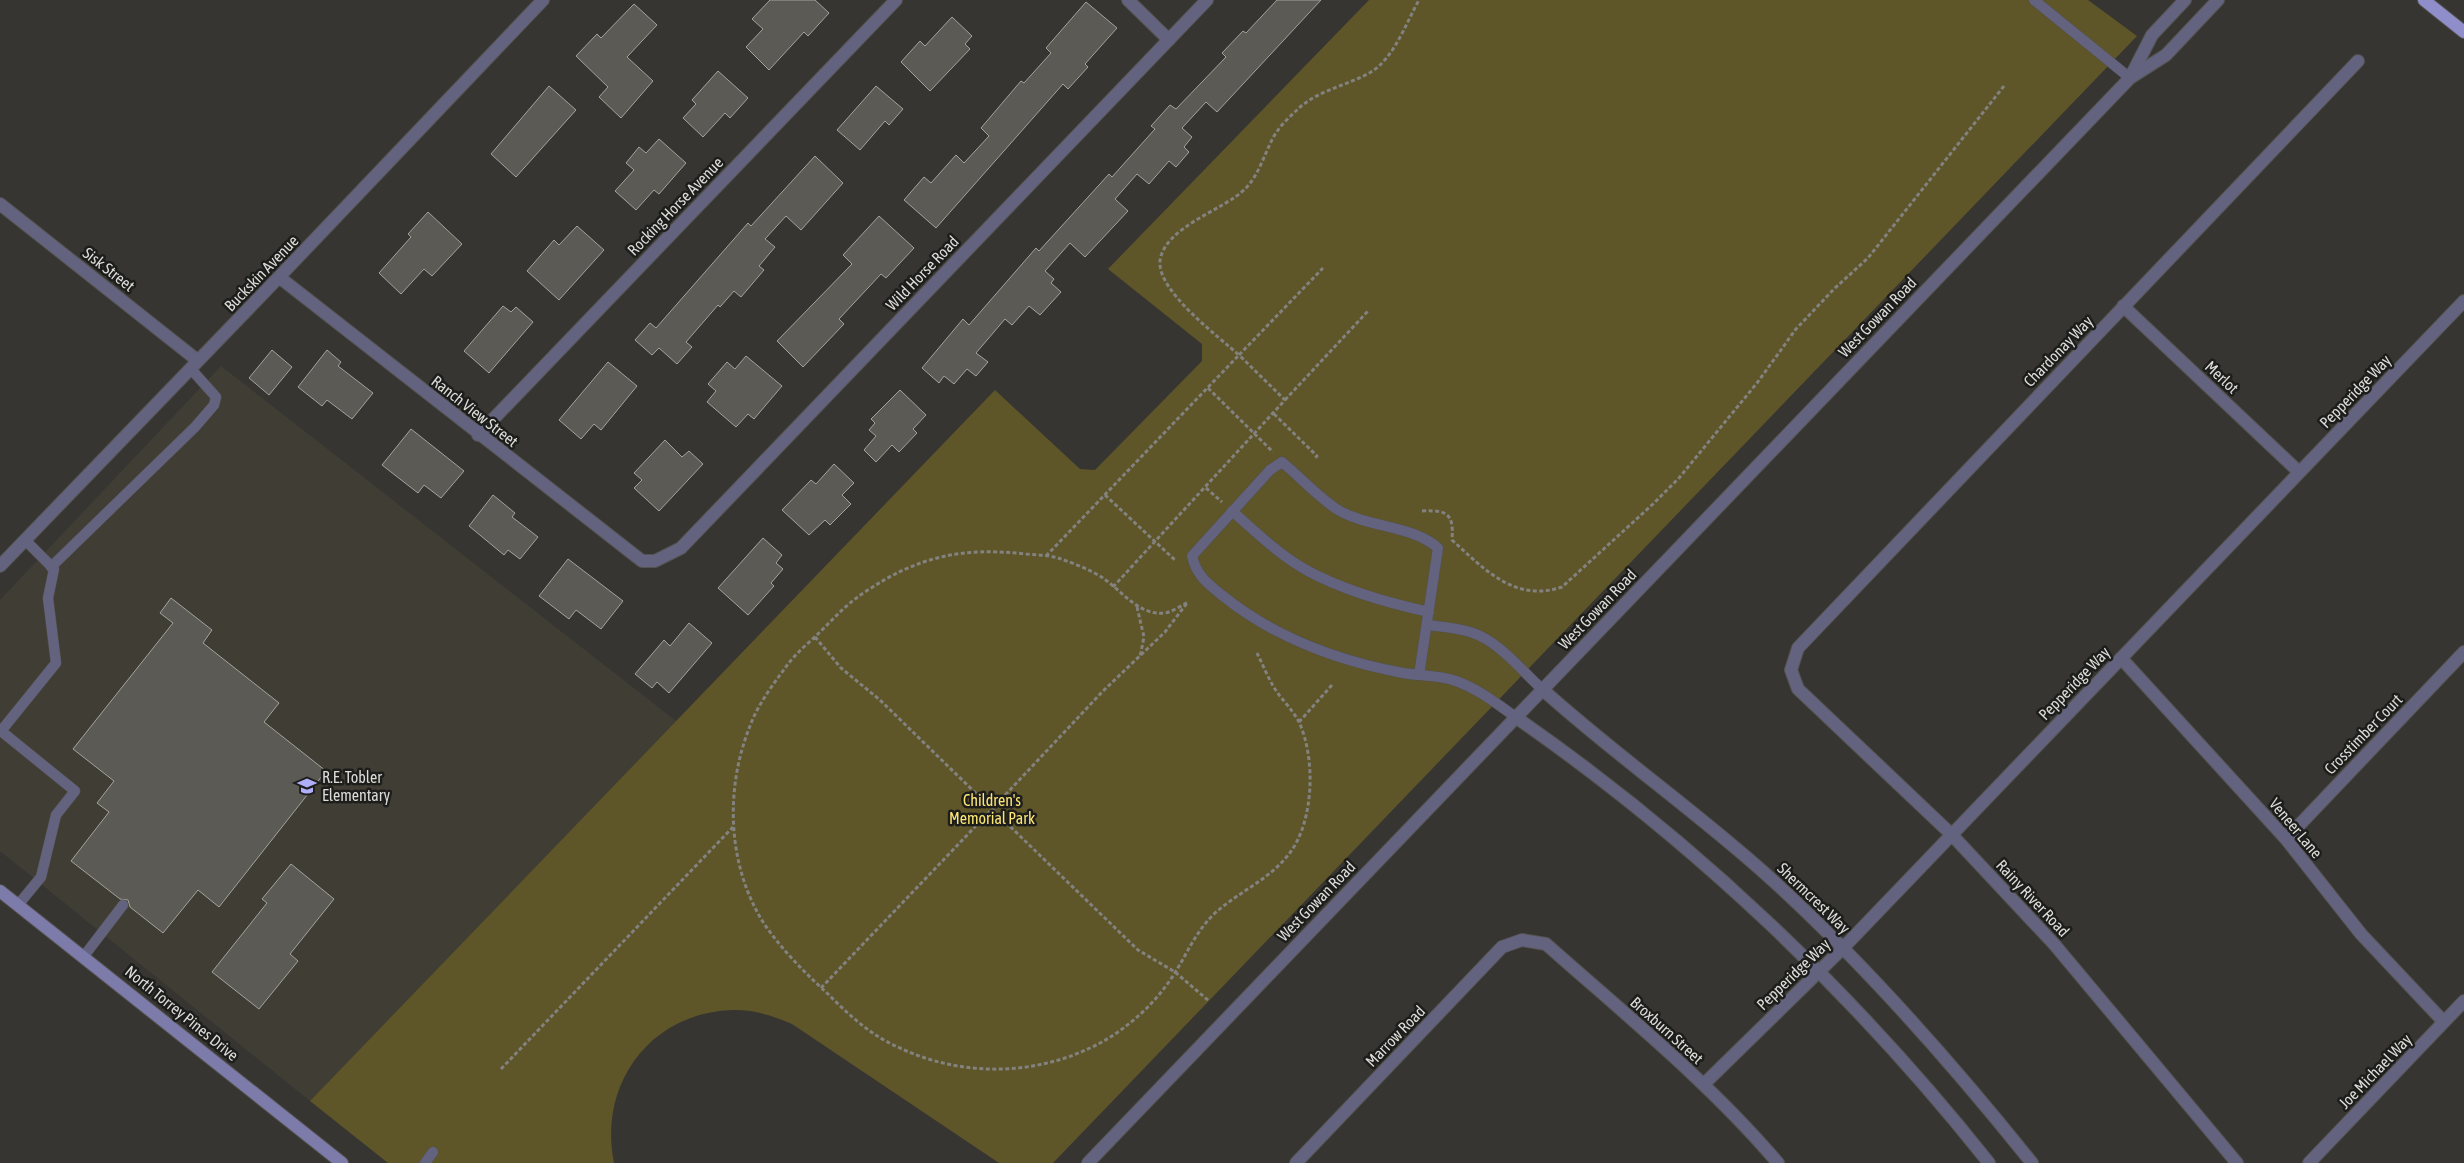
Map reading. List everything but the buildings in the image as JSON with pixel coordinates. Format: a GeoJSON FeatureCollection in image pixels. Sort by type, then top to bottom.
{"type":"FeatureCollection","features":[{"type":"Feature","properties":{"kind":"main road"},"geometry":{"type":"LineString","coordinates":[[2424,0],[2464,32]]}},
{"type":"Feature","properties":{"kind":"main road","name":"North Torrey Pines Drive"},"geometry":{"type":"LineString","coordinates":[[0,891],[342,1163]]}},
{"type":"Feature","properties":{"kind":"street","name":"Buckskin Avenue"},"geometry":{"type":"LineString","coordinates":[[0,566],[279,278],[543,0]]}},
{"type":"Feature","properties":{"kind":"street","name":"Rocking Horse Avenue"},"geometry":{"type":"LineString","coordinates":[[478,435],[896,0]]}},
{"type":"Feature","properties":{"kind":"street"},"geometry":{"type":"LineString","coordinates":[[1128,0],[1169,40]]}},
{"type":"Feature","properties":{"kind":"street","name":"Wild Horse Road"},"geometry":{"type":"LineString","coordinates":[[655,561],[681,548],[1207,0]]}},
{"type":"Feature","properties":{"kind":"street","name":"West Gowan Road"},"geometry":{"type":"LineString","coordinates":[[2130,78],[2152,35],[2185,0]]}},
{"type":"Feature","properties":{"kind":"street","name":"West Gowan Road"},"geometry":{"type":"LineString","coordinates":[[1088,1163],[1514,716],[2130,78],[2166,55],[2218,0]]}},
{"type":"Feature","properties":{"kind":"street","name":"Chardonay Way"},"geometry":{"type":"LineString","coordinates":[[1791,670],[1798,648],[2358,60]]}},
{"type":"Feature","properties":{"kind":"street","name":"Sisk Street"},"geometry":{"type":"LineString","coordinates":[[0,204],[194,364]]}},
{"type":"Feature","properties":{"kind":"street","name":"Ranch View Street"},"geometry":{"type":"LineString","coordinates":[[279,278],[642,561],[655,561]]}},
{"type":"Feature","properties":{"kind":"street","name":"Pepperidge Way"},"geometry":{"type":"LineString","coordinates":[[1704,1084],[1843,948],[2464,302]]}},
{"type":"Feature","properties":{"kind":"street","name":"Merlot"},"geometry":{"type":"LineString","coordinates":[[2123,306],[2299,472]]}},
{"type":"Feature","properties":{"kind":"street","name":"Crosstimber Court"},"geometry":{"type":"LineString","coordinates":[[2286,838],[2464,652]]}},
{"type":"Feature","properties":{"kind":"street","name":"Veneer Lane"},"geometry":{"type":"LineString","coordinates":[[2121,658],[2286,838],[2361,934],[2444,1022]]}},
{"type":"Feature","properties":{"kind":"street","name":"Rainy River Road"},"geometry":{"type":"LineString","coordinates":[[1791,670],[1798,689],[1951,834],[2054,944],[2237,1163]]}},
{"type":"Feature","properties":{"kind":"street","name":"Shermcrest Way"},"geometry":{"type":"LineString","coordinates":[[1542,689],[1570,714],[1740,852],[1843,948],[1910,1019],[1988,1108],[2032,1163]]}},
{"type":"Feature","properties":{"kind":"street"},"geometry":{"type":"LineString","coordinates":[[1514,716],[1546,738],[1659,827],[1746,901],[1818,972],[1926,1086],[1989,1163]]}},
{"type":"Feature","properties":{"kind":"street","name":"Broxburn Street"},"geometry":{"type":"LineString","coordinates":[[1522,940],[1546,944],[1704,1084],[1754,1134],[1778,1163]]}},
{"type":"Feature","properties":{"kind":"street","name":"Marrow Road"},"geometry":{"type":"LineString","coordinates":[[1296,1163],[1502,947],[1522,940]]}},
{"type":"Feature","properties":{"kind":"street","name":"Joe Michael Way"},"geometry":{"type":"LineString","coordinates":[[2309,1163],[2464,1001]]}},
{"type":"Feature","properties":{"kind":"lane"},"geometry":{"type":"LineString","coordinates":[[2034,0],[2130,78]]}},
{"type":"Feature","properties":{"kind":"lane"},"geometry":{"type":"LineString","coordinates":[[51,567],[195,427],[214,405],[216,397],[194,364]]}},
{"type":"Feature","properties":{"kind":"lane"},"geometry":{"type":"LineString","coordinates":[[1419,675],[1428,625],[1438,548],[1427,538],[1380,526],[1338,510],[1282,462],[1270,470],[1192,556],[1194,568],[1202,578],[1237,607],[1286,636],[1344,658],[1419,675],[1454,680],[1475,689],[1514,716]]}},
{"type":"Feature","properties":{"kind":"lane"},"geometry":{"type":"LineString","coordinates":[[1232,511],[1269,544],[1308,571],[1354,591],[1429,612]]}},
{"type":"Feature","properties":{"kind":"lane"},"geometry":{"type":"LineString","coordinates":[[18,905],[41,877],[56,815],[75,791],[1,731],[56,663],[48,598],[54,569],[25,540]]}},
{"type":"Feature","properties":{"kind":"lane"},"geometry":{"type":"LineString","coordinates":[[1428,625],[1470,631],[1481,636],[1542,689]]}},
{"type":"Feature","properties":{"kind":"lane"},"geometry":{"type":"LineString","coordinates":[[84,956],[123,905]]}},
{"type":"Feature","properties":{"kind":"lane"},"geometry":{"type":"LineString","coordinates":[[425,1163],[434,1152]]}},
{"type":"Feature","properties":{"kind":"path"},"geometry":{"type":"LineString","coordinates":[[1285,400],[1172,291],[1162,274],[1160,261],[1167,246],[1180,233],[1245,189],[1256,174],[1272,140],[1298,108],[1319,94],[1372,71],[1389,54],[1419,0]]}},
{"type":"Feature","properties":{"kind":"path"},"geometry":{"type":"LineString","coordinates":[[1422,511],[1442,510],[1449,516],[1453,528],[1452,540],[1501,581],[1530,592],[1547,592],[1562,587],[1679,478],[1757,383],[1796,330],[1834,288],[1868,258],[2004,86]]}},
{"type":"Feature","properties":{"kind":"path"},"geometry":{"type":"LineString","coordinates":[[1046,556],[1323,268]]}},
{"type":"Feature","properties":{"kind":"path"},"geometry":{"type":"LineString","coordinates":[[1113,587],[1368,311]]}},
{"type":"Feature","properties":{"kind":"path"},"geometry":{"type":"LineString","coordinates":[[1208,388],[1282,462]]}},
{"type":"Feature","properties":{"kind":"path"},"geometry":{"type":"LineString","coordinates":[[1274,414],[1317,456],[1314,459]]}},
{"type":"Feature","properties":{"kind":"path"},"geometry":{"type":"LineString","coordinates":[[1206,488],[1232,511]]}},
{"type":"Feature","properties":{"kind":"path"},"geometry":{"type":"LineString","coordinates":[[1105,495],[1176,561]]}},
{"type":"Feature","properties":{"kind":"path"},"geometry":{"type":"LineString","coordinates":[[821,988],[1103,691],[1165,632],[1187,602],[1166,613],[1153,612],[1137,606],[1101,577],[1057,557],[1008,552],[958,552],[918,563],[888,577],[860,594],[790,660],[766,696],[750,725],[733,789],[737,856],[747,889],[762,920],[785,952],[821,988],[858,1022],[883,1039],[935,1062],[962,1067],[1020,1068],[1049,1063],[1078,1053],[1105,1040],[1148,1006],[1175,972],[1195,936],[1210,917],[1273,870],[1288,855],[1304,829],[1310,803],[1306,752],[1298,722],[1274,688],[1257,653]]}},
{"type":"Feature","properties":{"kind":"path"},"geometry":{"type":"LineString","coordinates":[[1137,606],[1144,637],[1140,656]]}},
{"type":"Feature","properties":{"kind":"path"},"geometry":{"type":"LineString","coordinates":[[815,637],[841,668],[880,700],[1138,950],[1175,972],[1209,1001]]}},
{"type":"Feature","properties":{"kind":"path"},"geometry":{"type":"LineString","coordinates":[[1298,722],[1332,685]]}},
{"type":"Feature","properties":{"kind":"path"},"geometry":{"type":"LineString","coordinates":[[501,1069],[734,827]]}},
{"type":"Feature","properties":{"kind":"shaded area","name":"R.E. Tobler Elementary"},"geometry":{"type":"Polygon","coordinates":[[[221,366],[676,721],[310,1101],[0,851],[0,600],[221,366]]]}},
{"type":"Feature","properties":{"kind":"green space","name":"Children's Memorial Park"},"geometry":{"type":"Polygon","coordinates":[[[1369,0],[2088,0],[2137,36],[1053,1163],[999,1163],[792,1024],[778,1018],[740,1010],[703,1014],[677,1024],[654,1039],[636,1058],[623,1081],[614,1106],[611,1134],[614,1163],[388,1163],[310,1101],[995,390],[1080,469],[1095,470],[1202,361],[1202,344],[1108,269],[1369,0]]]}},
{"type":"Feature","properties":{"kind":"place","name":"R.E. Tobler Elementary"},"geometry":{"type":"Point","coordinates":[307,786]}}]}
